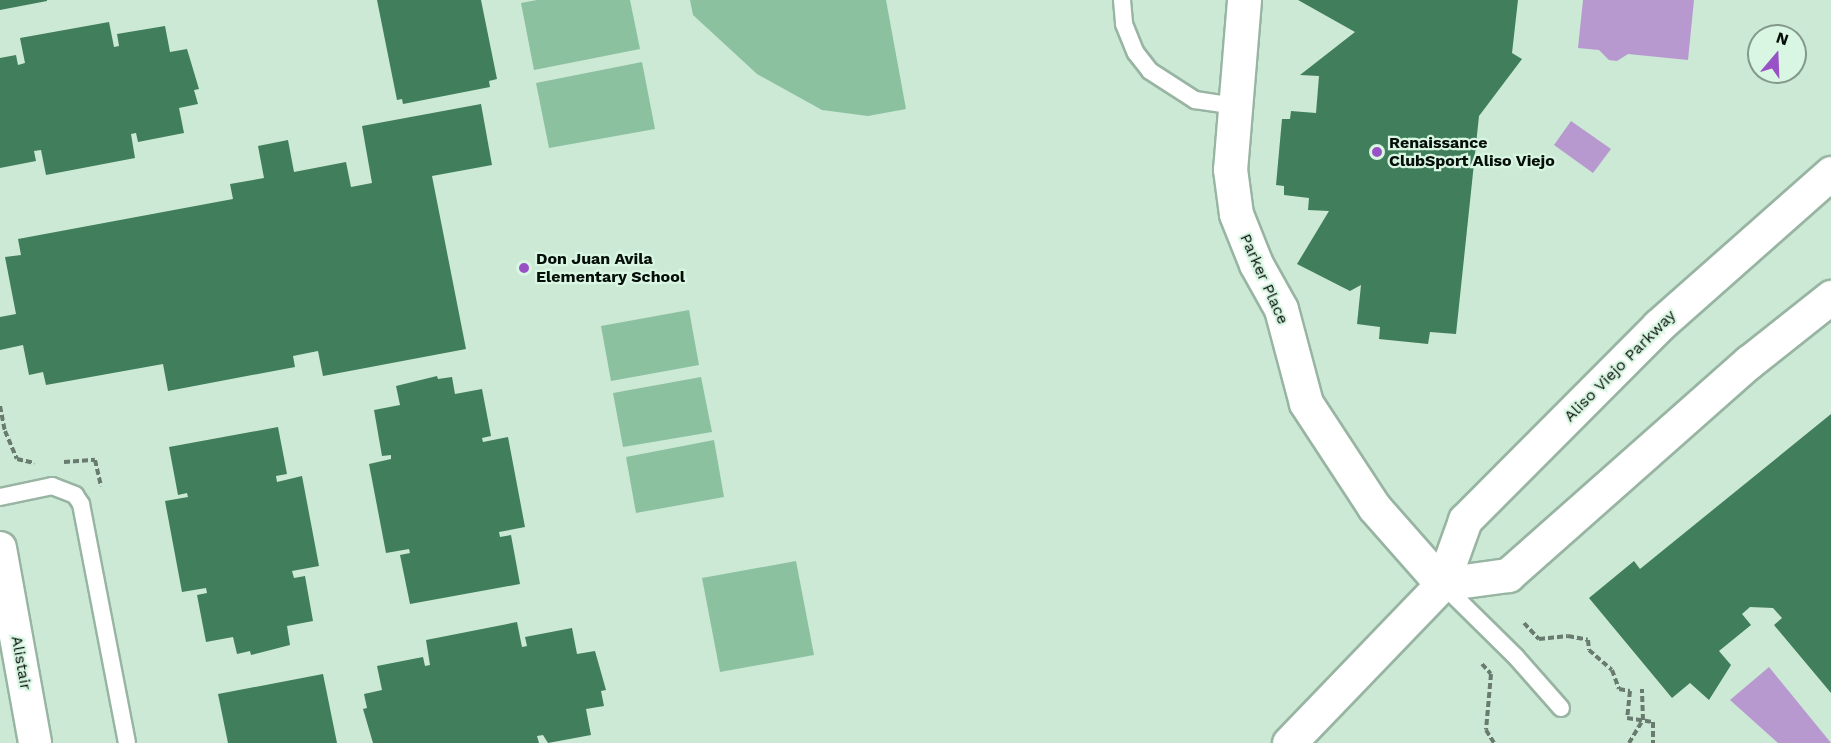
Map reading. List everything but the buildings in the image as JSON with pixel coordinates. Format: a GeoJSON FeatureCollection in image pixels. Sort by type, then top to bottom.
{"type":"FeatureCollection","features":[{"type":"Feature","properties":{"kind":"main road","name":"Parker Place"},"geometry":{"type":"LineString","coordinates":[[1244,0],[1230,168],[1236,214],[1256,264],[1281,309],[1306,403],[1374,507],[1442,584]]}},
{"type":"Feature","properties":{"kind":"main road","name":"Aliso Viejo Parkway"},"geometry":{"type":"LineString","coordinates":[[1289,743],[1442,584],[1465,520],[1658,326],[1831,173]]}},
{"type":"Feature","properties":{"kind":"main road"},"geometry":{"type":"LineString","coordinates":[[1442,584],[1508,575],[1749,362],[1831,297]]}},
{"type":"Feature","properties":{"kind":"street","name":"Alistair"},"geometry":{"type":"LineString","coordinates":[[0,548],[35,743]]}},
{"type":"Feature","properties":{"kind":"lane"},"geometry":{"type":"LineString","coordinates":[[1122,0],[1124,24],[1136,53],[1150,71],[1196,100],[1235,106]]}},
{"type":"Feature","properties":{"kind":"lane"},"geometry":{"type":"LineString","coordinates":[[0,497],[52,486],[75,495],[81,504],[127,743]]}},
{"type":"Feature","properties":{"kind":"lane"},"geometry":{"type":"LineString","coordinates":[[1442,584],[1561,708]]}},
{"type":"Feature","properties":{"kind":"path"},"geometry":{"type":"LineString","coordinates":[[1524,623],[1539,639],[1568,636],[1588,640],[1589,650],[1612,670],[1619,689],[1630,691],[1627,718],[1653,722],[1653,743]]}},
{"type":"Feature","properties":{"kind":"path"},"geometry":{"type":"LineString","coordinates":[[1482,664],[1491,674],[1486,730],[1494,743]]}},
{"type":"Feature","properties":{"kind":"path"},"geometry":{"type":"LineString","coordinates":[[1629,743],[1642,720],[1642,689]]}},
{"type":"Feature","properties":{"kind":"green space"},"geometry":{"type":"Polygon","coordinates":[[[537,0],[630,0],[640,49],[534,70],[521,3],[537,0]]]}},
{"type":"Feature","properties":{"kind":"green space"},"geometry":{"type":"Polygon","coordinates":[[[690,0],[886,0],[906,109],[868,116],[822,110],[757,74],[693,15],[690,0]]]}},
{"type":"Feature","properties":{"kind":"green space"},"geometry":{"type":"Polygon","coordinates":[[[642,62],[655,129],[549,148],[536,83],[642,62]]]}},
{"type":"Feature","properties":{"kind":"green space"},"geometry":{"type":"Polygon","coordinates":[[[689,310],[699,365],[611,381],[601,326],[689,310]]]}},
{"type":"Feature","properties":{"kind":"green space"},"geometry":{"type":"Polygon","coordinates":[[[701,377],[712,432],[623,447],[613,393],[701,377]]]}},
{"type":"Feature","properties":{"kind":"green space"},"geometry":{"type":"Polygon","coordinates":[[[714,440],[724,497],[636,513],[626,457],[714,440]]]}},
{"type":"Feature","properties":{"kind":"green space"},"geometry":{"type":"Polygon","coordinates":[[[796,561],[814,655],[720,672],[702,578],[796,561]]]}},
{"type":"Feature","properties":{"kind":"shaded area"},"geometry":{"type":"Polygon","coordinates":[[[1583,0],[1694,0],[1688,60],[1628,54],[1617,61],[1609,60],[1599,50],[1578,48],[1583,0]]]}},
{"type":"Feature","properties":{"kind":"shaded area"},"geometry":{"type":"Polygon","coordinates":[[[1571,121],[1611,149],[1593,173],[1554,145],[1571,121]]]}},
{"type":"Feature","properties":{"kind":"shaded area"},"geometry":{"type":"Polygon","coordinates":[[[1769,667],[1831,743],[1778,743],[1730,700],[1769,667]]]}},
{"type":"Feature","properties":{"kind":"place","name":"Renaissance ClubSport Aliso Viejo"},"geometry":{"type":"Point","coordinates":[1377,152]}},
{"type":"Feature","properties":{"kind":"place","name":"Don Juan Avila Elementary School"},"geometry":{"type":"Point","coordinates":[524,268]}}]}
